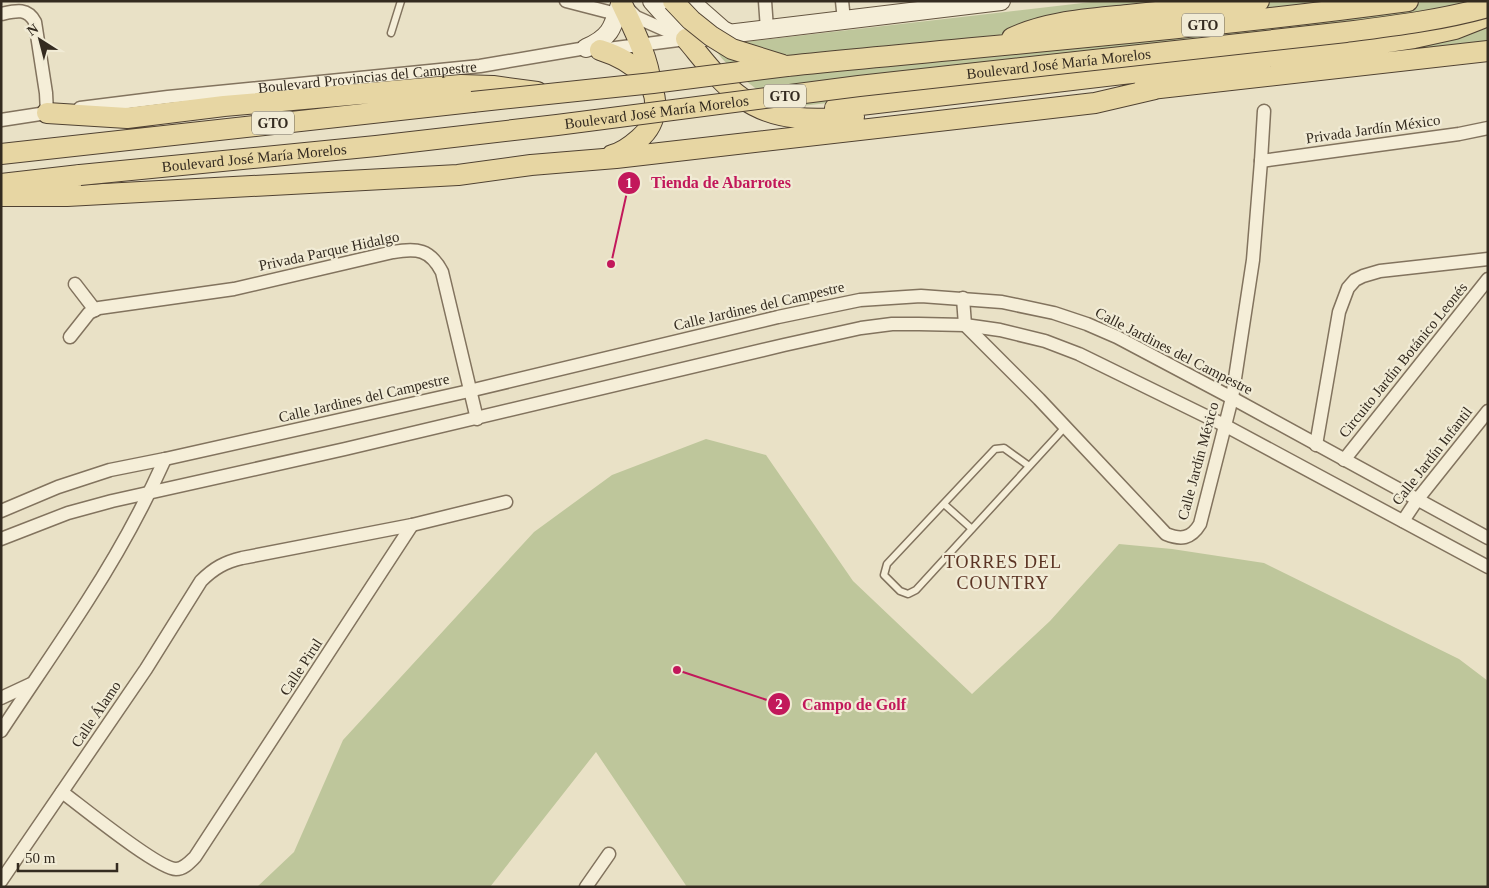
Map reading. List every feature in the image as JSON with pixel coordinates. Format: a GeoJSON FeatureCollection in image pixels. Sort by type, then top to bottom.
{"type":"FeatureCollection","features":[{"type":"Feature","properties":{"kind":"main road"},"geometry":{"type":"LineString","coordinates":[[673,1],[691,20],[711,36],[732,49],[787,66]]}},
{"type":"Feature","properties":{"kind":"main road"},"geometry":{"type":"LineString","coordinates":[[998,45],[1027,31],[1060,24],[1259,1]]}},
{"type":"Feature","properties":{"kind":"main road","name":"Boulevard José María Morelos"},"geometry":{"type":"LineString","coordinates":[[1,154],[417,107],[653,83],[787,66],[1068,40],[1317,14],[1408,1]]}},
{"type":"Feature","properties":{"kind":"main road","name":"Boulevard José María Morelos"},"geometry":{"type":"LineString","coordinates":[[1,184],[395,144],[859,86],[1346,32],[1403,24],[1488,7]]}},
{"type":"Feature","properties":{"kind":"main road"},"geometry":{"type":"LineString","coordinates":[[593,160],[617,154],[636,142],[652,124],[655,110],[650,73],[623,9]]}},
{"type":"Feature","properties":{"kind":"main road"},"geometry":{"type":"LineString","coordinates":[[780,115],[908,98],[1360,46],[1414,38],[1455,29],[1488,16]]}},
{"type":"Feature","properties":{"kind":"main road"},"geometry":{"type":"LineString","coordinates":[[686,39],[713,70],[742,98],[765,111],[814,120],[1155,89],[1488,51]]}},
{"type":"Feature","properties":{"kind":"main road"},"geometry":{"type":"LineString","coordinates":[[593,49],[619,58],[638,70],[645,78],[652,94]]}},
{"type":"Feature","properties":{"kind":"main road"},"geometry":{"type":"LineString","coordinates":[[46,113],[127,118],[224,106],[461,85],[559,92]]}},
{"type":"Feature","properties":{"kind":"main road"},"geometry":{"type":"LineString","coordinates":[[1,196],[68,196],[458,175],[531,165],[616,158],[1095,103],[1155,89]]}},
{"type":"Feature","properties":{"kind":"street"},"geometry":{"type":"LineString","coordinates":[[566,1],[623,9],[686,39]]}},
{"type":"Feature","properties":{"kind":"street"},"geometry":{"type":"LineString","coordinates":[[652,1],[686,39]]}},
{"type":"Feature","properties":{"kind":"street"},"geometry":{"type":"LineString","coordinates":[[690,1],[723,30],[731,34]]}},
{"type":"Feature","properties":{"kind":"street"},"geometry":{"type":"LineString","coordinates":[[765,1],[767,29]]}},
{"type":"Feature","properties":{"kind":"street"},"geometry":{"type":"LineString","coordinates":[[842,1],[844,20]]}},
{"type":"Feature","properties":{"kind":"street","name":"Boulevard Provincias del Campestre"},"geometry":{"type":"LineString","coordinates":[[1,120],[130,102],[480,66],[593,49],[640,46],[844,20],[891,8],[1001,1]]}},
{"type":"Feature","properties":{"kind":"street"},"geometry":{"type":"LineString","coordinates":[[593,49],[608,35],[623,9]]}},
{"type":"Feature","properties":{"kind":"street"},"geometry":{"type":"LineString","coordinates":[[1,14],[12,11],[24,11],[35,22],[46,93],[46,113]]}},
{"type":"Feature","properties":{"kind":"street","name":"Calle Jardín México"},"geometry":{"type":"LineString","coordinates":[[965,325],[1166,534],[1186,538],[1192,534],[1200,524],[1232,398],[1253,260],[1264,111]]}},
{"type":"Feature","properties":{"kind":"street","name":"Privada Jardín México"},"geometry":{"type":"LineString","coordinates":[[1261,161],[1460,134],[1488,128]]}},
{"type":"Feature","properties":{"kind":"street","name":"Privada Parque Hidalgo"},"geometry":{"type":"LineString","coordinates":[[95,310],[234,289],[393,252],[419,251],[430,256],[442,272],[477,419]]}},
{"type":"Feature","properties":{"kind":"street","name":"Circuito Jardín Botánico Leonés"},"geometry":{"type":"LineString","coordinates":[[1316,445],[1339,312],[1352,284],[1363,276],[1380,271],[1488,259]]}},
{"type":"Feature","properties":{"kind":"street","name":"Circuito Jardín Botánico Leonés"},"geometry":{"type":"LineString","coordinates":[[1344,460],[1488,279]]}},
{"type":"Feature","properties":{"kind":"street"},"geometry":{"type":"LineString","coordinates":[[70,337],[87,316],[95,310],[76,284]]}},
{"type":"Feature","properties":{"kind":"street","name":"Calle Jardines del Campestre"},"geometry":{"type":"LineString","coordinates":[[1,511],[58,487],[110,470],[165,460],[470,391],[778,317],[860,300],[921,296],[1002,302],[1054,313],[1087,324],[1117,337],[1232,398],[1488,538]]}},
{"type":"Feature","properties":{"kind":"street"},"geometry":{"type":"LineString","coordinates":[[963,298],[965,325]]}},
{"type":"Feature","properties":{"kind":"street"},"geometry":{"type":"LineString","coordinates":[[1,539],[68,513],[112,501],[477,419],[784,345],[861,328],[892,324],[965,325],[1000,330],[1046,341],[1079,354],[1226,426],[1488,567]]}},
{"type":"Feature","properties":{"kind":"street","name":"Calle Jardín Infantil"},"geometry":{"type":"LineString","coordinates":[[1403,521],[1417,500],[1488,410]]}},
{"type":"Feature","properties":{"kind":"street"},"geometry":{"type":"LineString","coordinates":[[1,731],[93,592],[150,493],[165,460]]}},
{"type":"Feature","properties":{"kind":"street"},"geometry":{"type":"LineString","coordinates":[[412,526],[506,502]]}},
{"type":"Feature","properties":{"kind":"street","name":"Calle Álamo"},"geometry":{"type":"LineString","coordinates":[[1,881],[146,669],[201,581],[216,567],[242,558],[412,526]]}},
{"type":"Feature","properties":{"kind":"street","name":"Calle Pirul"},"geometry":{"type":"LineString","coordinates":[[62,792],[158,862],[177,869],[188,864],[195,857],[264,753],[412,526]]}},
{"type":"Feature","properties":{"kind":"street"},"geometry":{"type":"LineString","coordinates":[[1,698],[31,684]]}},
{"type":"Feature","properties":{"kind":"street"},"geometry":{"type":"LineString","coordinates":[[586,887],[609,854]]}},
{"type":"Feature","properties":{"kind":"lane"},"geometry":{"type":"LineString","coordinates":[[391,33],[401,1]]}},
{"type":"Feature","properties":{"kind":"lane"},"geometry":{"type":"LineString","coordinates":[[1029,466],[1004,448],[995,449],[885,569],[884,575],[900,591],[908,594],[916,590],[1065,427]]}},
{"type":"Feature","properties":{"kind":"lane"},"geometry":{"type":"LineString","coordinates":[[944,504],[972,529]]}},
{"type":"Feature","properties":{"kind":"green space"},"geometry":{"type":"Polygon","coordinates":[[[1100,1],[1488,1],[1488,42],[950,101],[1046,78],[784,108],[735,72],[715,48],[719,45],[1100,1]]]}},
{"type":"Feature","properties":{"kind":"green space"},"geometry":{"type":"Polygon","coordinates":[[[706,439],[766,455],[853,581],[972,694],[1050,621],[1119,544],[1172,549],[1264,563],[1459,659],[1488,681],[1488,887],[687,887],[596,752],[490,887],[257,887],[294,852],[343,740],[534,532],[612,475],[706,439]]]}},
{"type":"Feature","properties":{"kind":"place","name":"Tienda de Abarrotes"},"geometry":{"type":"Point","coordinates":[611,264]}},
{"type":"Feature","properties":{"kind":"place","name":"Campo de Golf"},"geometry":{"type":"Point","coordinates":[677,670]}},
{"type":"Feature","properties":{"kind":"district","name":"TORRES DEL COUNTRY"},"geometry":{"type":"Point","coordinates":[1003,572]}}]}
